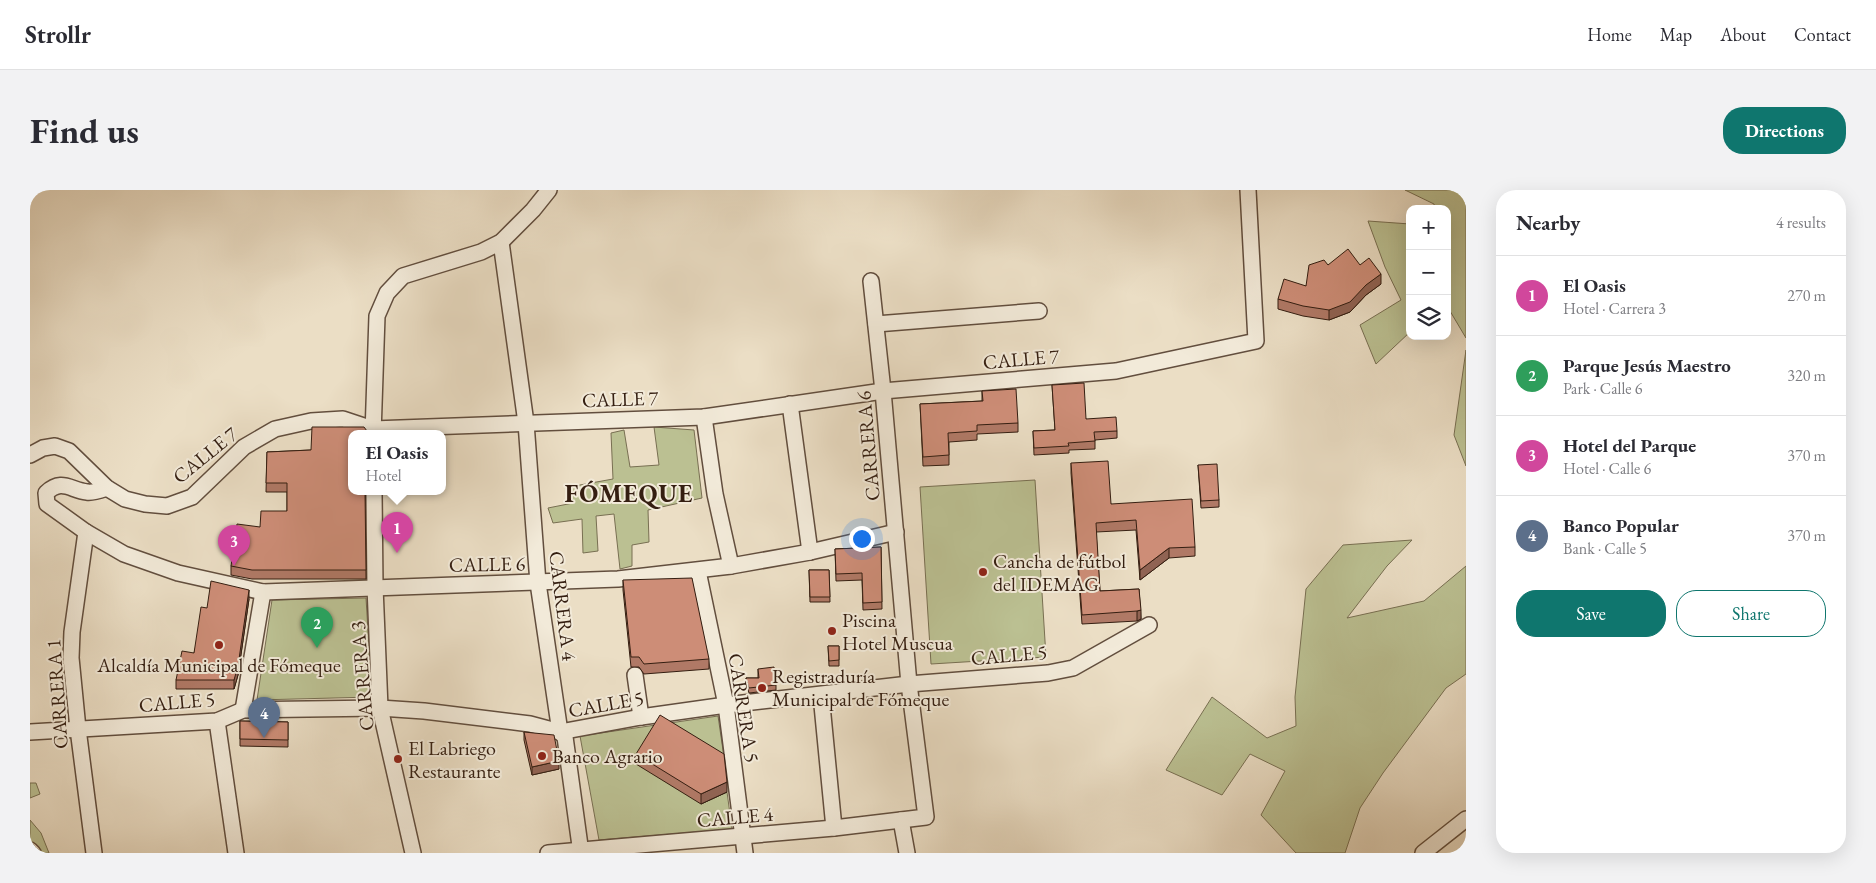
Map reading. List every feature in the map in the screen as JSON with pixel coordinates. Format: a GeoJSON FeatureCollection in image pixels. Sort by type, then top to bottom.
{"type":"FeatureCollection","features":[{"type":"Feature","properties":{"kind":"street"},"geometry":{"type":"LineString","coordinates":[[373,430],[377,316],[387,293],[403,276],[481,252],[501,242],[533,210],[549,190]]}},
{"type":"Feature","properties":{"kind":"street","name":"CALLE 7"},"geometry":{"type":"LineString","coordinates":[[404,430],[526,422],[704,417],[883,391],[1116,371],[1256,341],[1248,190]]}},
{"type":"Feature","properties":{"kind":"street","name":"CARRERA 4"},"geometry":{"type":"LineString","coordinates":[[501,242],[526,422],[538,583],[560,732],[565,737],[581,851]]}},
{"type":"Feature","properties":{"kind":"street","name":"CARRERA 6"},"geometry":{"type":"LineString","coordinates":[[871,281],[883,391],[909,684],[926,817]]}},
{"type":"Feature","properties":{"kind":"street"},"geometry":{"type":"LineString","coordinates":[[876,324],[1039,311]]}},
{"type":"Feature","properties":{"kind":"street"},"geometry":{"type":"LineString","coordinates":[[790,404],[810,552]]}},
{"type":"Feature","properties":{"kind":"street"},"geometry":{"type":"LineString","coordinates":[[704,417],[714,494],[731,566]]}},
{"type":"Feature","properties":{"kind":"street","name":"CALLE 7"},"geometry":{"type":"LineString","coordinates":[[30,455],[43,448],[55,446],[69,451],[107,488],[126,499],[145,504],[166,506],[192,497],[244,447],[275,429],[311,421],[343,419],[368,430]]}},
{"type":"Feature","properties":{"kind":"street","name":"CALLE 6"},"geometry":{"type":"LineString","coordinates":[[107,488],[89,493],[59,485],[46,493],[48,504],[86,532],[124,554],[178,573],[263,592],[618,579],[731,566],[810,552],[896,532]]}},
{"type":"Feature","properties":{"kind":"street","name":"CARRERA 3"},"geometry":{"type":"LineString","coordinates":[[374,495],[375,587],[380,708],[413,853]]}},
{"type":"Feature","properties":{"kind":"street","name":"CARRERA 1"},"geometry":{"type":"LineString","coordinates":[[86,532],[72,632],[71,658],[94,853]]}},
{"type":"Feature","properties":{"kind":"street","name":"CARRERA 5"},"geometry":{"type":"LineString","coordinates":[[698,571],[726,705],[744,853]]}},
{"type":"Feature","properties":{"kind":"street"},"geometry":{"type":"LineString","coordinates":[[243,710],[263,592]]}},
{"type":"Feature","properties":{"kind":"street","name":"CALLE 5"},"geometry":{"type":"LineString","coordinates":[[30,732],[217,721],[243,710],[380,708],[424,711],[530,724],[560,732],[640,717],[726,705],[909,684],[1048,673],[1073,668],[1149,625]]}},
{"type":"Feature","properties":{"kind":"street"},"geometry":{"type":"LineString","coordinates":[[635,675],[640,717]]}},
{"type":"Feature","properties":{"kind":"street"},"geometry":{"type":"LineString","coordinates":[[821,695],[834,828]]}},
{"type":"Feature","properties":{"kind":"street"},"geometry":{"type":"LineString","coordinates":[[217,721],[236,853]]}},
{"type":"Feature","properties":{"kind":"street","name":"CALLE 4"},"geometry":{"type":"LineString","coordinates":[[548,853],[834,828],[926,817]]}},
{"type":"Feature","properties":{"kind":"street"},"geometry":{"type":"LineString","coordinates":[[901,820],[907,853]]}},
{"type":"Feature","properties":{"kind":"street"},"geometry":{"type":"LineString","coordinates":[[1423,853],[1466,820]]}},
{"type":"Feature","properties":{"kind":"street"},"geometry":{"type":"LineString","coordinates":[[30,850],[33,853]]}},
{"type":"Feature","properties":{"kind":"green space"},"geometry":{"type":"Polygon","coordinates":[[[1405,190],[1466,190],[1466,338],[1451,313],[1451,205],[1434,204],[1405,190]]]}},
{"type":"Feature","properties":{"kind":"green space"},"geometry":{"type":"Polygon","coordinates":[[[1368,221],[1406,224],[1406,336],[1376,364],[1360,325],[1401,300],[1385,267],[1368,221]]]}},
{"type":"Feature","properties":{"kind":"green space"},"geometry":{"type":"Polygon","coordinates":[[[1466,350],[1466,466],[1454,435],[1466,350]]]}},
{"type":"Feature","properties":{"kind":"green space"},"geometry":{"type":"Polygon","coordinates":[[[654,427],[694,430],[702,498],[648,510],[649,542],[632,545],[632,566],[620,569],[614,514],[596,516],[598,551],[583,553],[582,519],[553,523],[548,508],[573,503],[569,487],[613,479],[611,433],[624,430],[630,467],[659,465],[654,427]]]}},
{"type":"Feature","properties":{"kind":"green space","name":"Cancha de fútbol del IDEMAG"},"geometry":{"type":"Polygon","coordinates":[[[1035,480],[1046,657],[931,664],[920,487],[1035,480]]]}},
{"type":"Feature","properties":{"kind":"green space"},"geometry":{"type":"Polygon","coordinates":[[[1412,540],[1387,566],[1347,618],[1424,601],[1466,566],[1466,674],[1446,688],[1383,773],[1360,808],[1345,853],[1296,853],[1261,815],[1285,771],[1250,754],[1222,795],[1166,770],[1212,697],[1267,738],[1296,726],[1295,697],[1306,589],[1343,545],[1412,540]]]}},
{"type":"Feature","properties":{"kind":"green space"},"geometry":{"type":"Polygon","coordinates":[[[366,598],[372,697],[257,700],[272,600],[366,598]]]}},
{"type":"Feature","properties":{"kind":"green space"},"geometry":{"type":"Polygon","coordinates":[[[718,716],[725,764],[660,725],[701,804],[727,792],[732,829],[599,840],[580,736],[718,716]]]}},
{"type":"Feature","properties":{"kind":"green space"},"geometry":{"type":"Polygon","coordinates":[[[30,783],[36,783],[40,794],[30,798],[30,783]]]}},
{"type":"Feature","properties":{"kind":"green space"},"geometry":{"type":"Polygon","coordinates":[[[30,820],[41,833],[49,853],[30,853],[30,820]]]}},
{"type":"Feature","properties":{"kind":"building"},"geometry":{"type":"Polygon","coordinates":[[[1348,249],[1360,265],[1369,258],[1381,274],[1366,285],[1350,302],[1329,310],[1303,306],[1278,299],[1284,279],[1306,286],[1309,265],[1324,260],[1328,265],[1348,249]]]}},
{"type":"Feature","properties":{"kind":"building"},"geometry":{"type":"Polygon","coordinates":[[[1084,383],[1086,419],[1116,417],[1117,431],[1094,432],[1095,441],[1068,443],[1069,446],[1034,448],[1033,431],[1055,430],[1052,385],[1084,383]]]}},
{"type":"Feature","properties":{"kind":"building"},"geometry":{"type":"Polygon","coordinates":[[[1016,389],[1018,423],[977,425],[977,431],[948,433],[949,455],[923,457],[920,404],[983,401],[982,391],[1016,389]]]}},
{"type":"Feature","properties":{"kind":"building"},"geometry":{"type":"Polygon","coordinates":[[[312,427],[364,427],[366,430],[348,430],[348,495],[365,495],[366,570],[252,570],[231,566],[237,524],[260,527],[261,511],[287,511],[287,483],[266,483],[267,452],[311,450],[312,427]]]}},
{"type":"Feature","properties":{"kind":"building"},"geometry":{"type":"Polygon","coordinates":[[[1108,461],[1111,504],[1192,499],[1195,547],[1169,548],[1140,570],[1136,520],[1096,523],[1100,591],[1139,589],[1141,610],[1082,615],[1071,463],[1108,461]]]}},
{"type":"Feature","properties":{"kind":"building"},"geometry":{"type":"Polygon","coordinates":[[[1217,464],[1219,500],[1201,501],[1198,465],[1217,464]]]}},
{"type":"Feature","properties":{"kind":"building"},"geometry":{"type":"Polygon","coordinates":[[[881,547],[882,602],[863,603],[862,573],[836,574],[835,549],[881,547]]]}},
{"type":"Feature","properties":{"kind":"building"},"geometry":{"type":"Polygon","coordinates":[[[809,570],[829,570],[830,597],[810,597],[809,570]]]}},
{"type":"Feature","properties":{"kind":"building"},"geometry":{"type":"Polygon","coordinates":[[[692,578],[709,659],[644,664],[639,657],[631,657],[623,580],[692,578]]]}},
{"type":"Feature","properties":{"kind":"building"},"geometry":{"type":"Polygon","coordinates":[[[211,581],[249,590],[238,666],[234,680],[176,680],[182,651],[194,653],[201,607],[207,608],[211,581]]]}},
{"type":"Feature","properties":{"kind":"building"},"geometry":{"type":"Polygon","coordinates":[[[828,646],[839,646],[839,660],[829,661],[828,646]]]}},
{"type":"Feature","properties":{"kind":"building"},"geometry":{"type":"Polygon","coordinates":[[[774,667],[776,685],[749,688],[746,678],[759,678],[758,669],[774,667]]]}},
{"type":"Feature","properties":{"kind":"building"},"geometry":{"type":"Polygon","coordinates":[[[660,715],[724,754],[727,782],[701,794],[636,754],[660,715]]]}},
{"type":"Feature","properties":{"kind":"building"},"geometry":{"type":"Polygon","coordinates":[[[240,721],[288,722],[288,740],[240,739],[240,721]]]}},
{"type":"Feature","properties":{"kind":"building","name":"Banco Agrario"},"geometry":{"type":"Polygon","coordinates":[[[524,732],[554,735],[559,761],[532,767],[524,732]]]}},
{"type":"Feature","properties":{"kind":"place","name":"El Oasis"},"geometry":{"type":"Point","coordinates":[397,553]}},
{"type":"Feature","properties":{"kind":"place","name":"Hotel del Parque"},"geometry":{"type":"Point","coordinates":[234,566]}},
{"type":"Feature","properties":{"kind":"place","name":"Cancha de fútbol del IDEMAG"},"geometry":{"type":"Point","coordinates":[983,572]}},
{"type":"Feature","properties":{"kind":"place","name":"Piscina Hotel Muscua"},"geometry":{"type":"Point","coordinates":[832,631]}},
{"type":"Feature","properties":{"kind":"place","name":"Alcaldía Municipal de Fómeque"},"geometry":{"type":"Point","coordinates":[219,645]}},
{"type":"Feature","properties":{"kind":"place","name":"Parque Jesús Maestro"},"geometry":{"type":"Point","coordinates":[317,648]}},
{"type":"Feature","properties":{"kind":"place","name":"Registraduría Municipal de Fómeque"},"geometry":{"type":"Point","coordinates":[762,688]}},
{"type":"Feature","properties":{"kind":"place","name":"Banco Popular"},"geometry":{"type":"Point","coordinates":[264,738]}},
{"type":"Feature","properties":{"kind":"place","name":"Banco Agrario"},"geometry":{"type":"Point","coordinates":[542,756]}},
{"type":"Feature","properties":{"kind":"place","name":"El Labriego Restaurante"},"geometry":{"type":"Point","coordinates":[398,759]}},
{"type":"Feature","properties":{"kind":"district","name":"FÓMEQUE"},"geometry":{"type":"Point","coordinates":[629,493]}}]}
